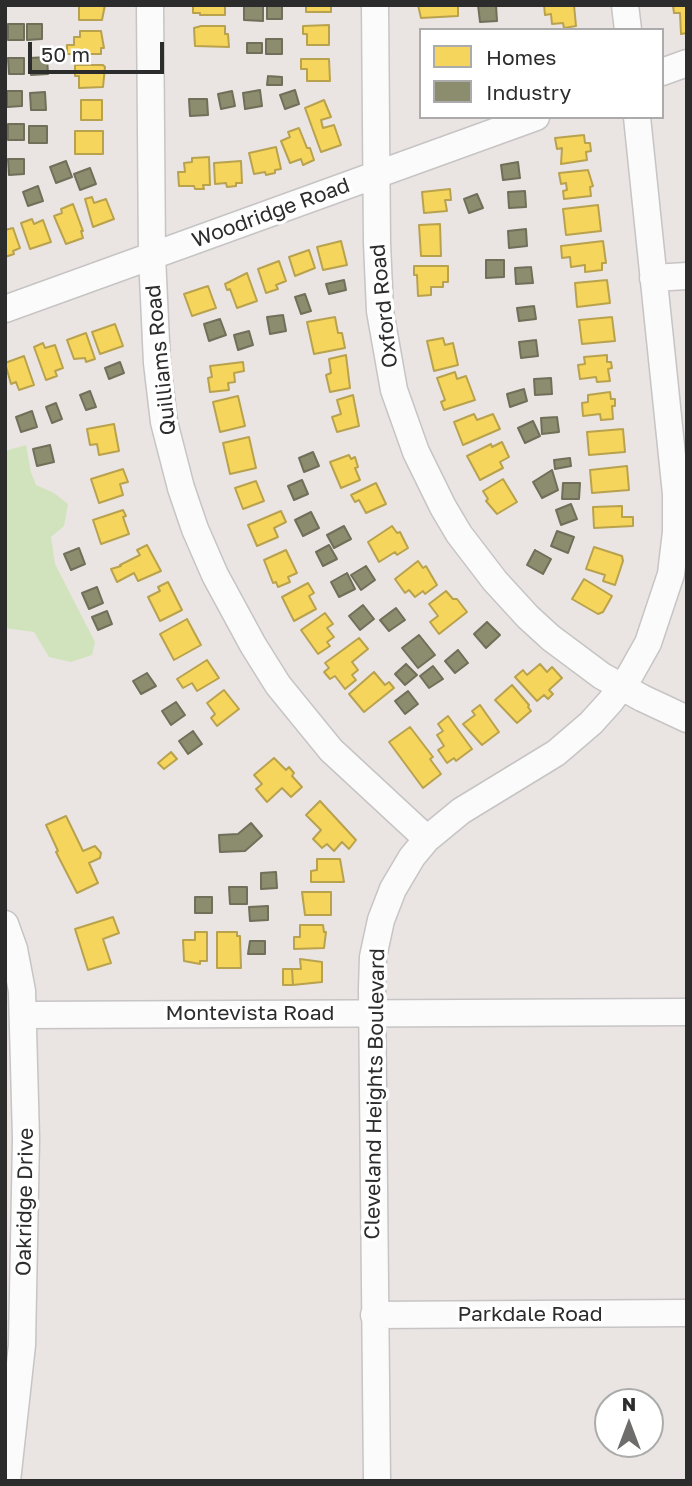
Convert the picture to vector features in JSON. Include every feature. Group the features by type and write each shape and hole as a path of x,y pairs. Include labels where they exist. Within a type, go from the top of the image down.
{"street":[{"name":"Quilliams Road","path":"150,5 152,256 157,363 164,422 181,488 205,554 253,645 299,712 331,750 427,839"},
{"name":"Oxford Road","path":"375,5 378,285 384,339 398,405 424,472 459,534 476,558 512,600 551,638 582,663 622,687 687,719"},
{"path":"625,5 628,28"},
{"path":"664,71 687,63"},
{"name":"Woodridge Road","path":"5,309 530,119"},
{"name":"Cleveland Heights Boulevard","path":"377,1481 372,1013 373,957 381,920 403,871 427,839 461,811 556,753 591,723 622,687 648,643 661,608 682,518 637,119"},
{"path":"653,278 687,276"},
{"name":"Oakridge Drive","path":"5,924 14,948 24,1015 26,1139 22,1345 7,1481"},
{"name":"Montevista Road","path":"24,1015 687,1012"},
{"name":"Parkdale Road","path":"374,1315 687,1313"}],"green space":[{"path":"26,445 36,485 54,493 68,504 64,526 51,537 55,564 95,642 92,655 71,662 49,657 34,632 5,628 5,451"}],"building: Homes":[{"path":"79,5 105,5 102,20 79,20"},
{"path":"193,5 225,5 225,15 193,13"},
{"path":"306,5 331,5 331,12 306,12"},
{"path":"418,5 458,5 458,16 421,18"},
{"path":"544,5 574,5 576,26 564,28 563,23 552,24 551,14 545,15"},
{"path":"687,5 687,33 681,34 680,13 674,13 673,6"},
{"path":"329,25 329,45 307,45 307,34 303,34 303,26"},
{"path":"225,26 229,47 195,46 194,28"},
{"path":"80,31 101,31 104,48 101,48 101,54 67,54 67,45 74,45 74,37 80,37"},
{"path":"301,59 329,59 330,81 307,81 307,69 301,69"},
{"path":"75,65 103,65 103,87 79,88"},
{"path":"81,100 102,100 102,120 81,120"},
{"path":"324,100 331,117 321,120 323,128 334,125 341,145 321,152 305,108"},
{"path":"299,128 314,160 303,165 301,159 290,163 281,141 290,137 288,132"},
{"path":"75,131 103,131 103,154 75,154"},
{"path":"584,135 585,143 590,143 591,151 586,152 587,160 561,164 562,148 557,149 555,138"},
{"path":"276,147 281,169 266,175 265,172 254,174 249,153"},
{"path":"209,157 210,185 203,185 204,189 179,186 178,172 185,172 184,163 192,162 192,158"},
{"path":"241,161 242,183 227,187 226,183 215,184 214,163"},
{"path":"588,170 593,186 590,187 591,196 564,199 566,183 561,184 559,173"},
{"path":"450,189 451,200 445,200 447,211 424,213 422,192"},
{"path":"92,197 94,203 106,199 114,219 93,227 85,199"},
{"path":"73,204 83,238 66,244 54,216 62,213 61,209"},
{"path":"598,205 601,231 566,235 563,209"},
{"path":"32,219 34,224 43,220 51,242 30,249 21,223"},
{"path":"440,224 441,256 421,256 419,225"},
{"path":"13,228 20,248 5,257 5,230"},
{"path":"341,241 347,265 323,270 317,247"},
{"path":"603,241 606,263 602,263 602,270 585,272 585,265 571,267 570,257 562,258 561,246"},
{"path":"309,250 315,268 295,276 289,257"},
{"path":"279,261 286,281 276,285 278,289 266,293 258,269"},
{"path":"414,266 448,266 448,282 443,282 443,287 431,287 431,295 418,296"},
{"path":"247,273 257,301 237,308 230,289 227,290 225,284"},
{"path":"607,280 610,303 577,307 575,283"},
{"path":"208,286 216,308 192,316 184,294"},
{"path":"335,317 345,348 314,354 307,322"},
{"path":"612,317 615,341 582,344 579,320"},
{"path":"115,324 123,346 100,354 92,332"},
{"path":"86,333 95,359 86,362 85,358 74,359 67,340"},
{"path":"443,338 445,345 453,343 458,365 434,371 427,341"},
{"path":"43,343 45,348 55,345 63,368 55,371 57,376 46,380 34,347"},
{"path":"346,355 350,388 330,392 326,375 331,373 329,359"},
{"path":"607,355 607,362 611,362 612,368 608,369 610,381 597,382 596,377 580,379 578,365 585,364 584,357"},
{"path":"24,356 34,385 19,390 16,382 11,384 5,363"},
{"path":"243,362 244,371 234,373 235,382 228,383 229,390 210,392 210,366"},
{"path":"455,372 457,379 466,376 475,400 444,410 441,402 445,400 437,378"},
{"path":"610,392 611,399 615,399 615,406 612,406 613,419 601,420 600,414 583,416 582,403 588,402 588,395"},
{"path":"353,395 359,426 337,432 332,417 341,414 337,400"},
{"path":"238,396 245,426 220,432 213,402"},
{"path":"474,414 477,420 493,414 500,429 463,445 454,422"},
{"path":"114,424 119,451 99,455 97,444 90,445 87,429"},
{"path":"623,429 625,452 589,455 587,432"},
{"path":"249,437 256,468 230,474 223,443"},
{"path":"502,442 509,457 500,462 503,468 480,480 467,456 491,444 492,447"},
{"path":"349,455 351,459 355,457 358,467 355,468 360,480 341,488 330,462"},
{"path":"627,466 629,490 592,493 590,470"},
{"path":"123,469 128,482 120,484 123,495 99,503 91,479"},
{"path":"503,479 517,502 497,514 486,501 488,499 483,491"},
{"path":"256,481 264,501 243,509 235,488"},
{"path":"376,483 386,504 366,513 359,500 355,502 351,495"},
{"path":"622,506 622,517 633,517 633,526 594,528 593,507"},
{"path":"123,510 129,534 101,544 93,520"},
{"path":"281,511 286,522 274,528 278,537 257,546 248,525"},
{"path":"392,526 397,533 400,532 408,548 379,562 368,542"},
{"path":"147,545 161,571 138,581 134,573 117,582 111,569 140,555 137,550"},
{"path":"594,547 622,556 623,561 615,585 603,581 605,575 586,569"},
{"path":"286,550 297,573 288,577 290,582 278,587 276,582 273,583 264,560"},
{"path":"418,561 423,568 426,566 437,585 425,594 423,591 415,597 409,590 405,593 395,579"},
{"path":"584,579 612,596 603,612 598,614 572,599"},
{"path":"168,582 182,610 160,621 148,597 160,591 158,587"},
{"path":"308,583 314,593 309,596 316,609 294,621 282,597"},
{"path":"446,591 453,599 457,599 467,612 439,634 430,622 438,616 429,604"},
{"path":"325,613 333,624 327,628 334,637 327,642 330,646 318,654 301,630"},
{"path":"187,619 201,645 174,660 160,634"},
{"path":"359,638 368,649 352,662 358,670 352,675 356,680 345,689 335,676 330,679 324,672 329,668 325,663"},
{"path":"207,660 219,678 197,691 192,683 183,688 177,679"},
{"path":"540,664 547,672 552,667 562,678 549,690 553,694 548,699 544,695 537,701 515,677 523,670 527,675"},
{"path":"374,672 385,685 389,682 394,688 364,712 349,694"},
{"path":"512,685 531,711 517,723 495,700"},
{"path":"224,690 239,709 217,726 211,718 215,714 207,703"},
{"path":"480,705 499,732 482,745 463,724 475,715 472,711"},
{"path":"448,716 472,749 456,761 454,758 447,763 438,750 444,746 437,735 443,731 438,724"},
{"path":"410,727 433,757 430,759 441,774 423,788 389,742"},
{"path":"171,752 177,759 164,769 158,763"},
{"path":"274,758 286,770 289,767 294,773 292,776 302,787 291,797 282,788 267,802 256,789 262,784 254,775"},
{"path":"320,801 356,840 349,849 342,842 334,851 327,844 322,848 313,839 321,830 306,815"},
{"path":"66,816 83,851 95,846 101,853 100,858 89,863 98,883 77,893 56,852 58,851 46,825"},
{"path":"317,859 340,859 344,882 311,882 311,871 317,870"},
{"path":"302,892 331,892 331,915 305,915"},
{"path":"113,917 119,933 103,939 111,963 88,970 75,929"},
{"path":"300,925 323,925 326,932 324,948 294,949 294,937 300,937"},
{"path":"195,932 207,932 207,961 200,961 200,964 184,961 183,940 195,940"},
{"path":"217,932 237,932 237,936 240,936 241,968 217,968"},
{"path":"300,959 322,962 322,982 293,985 292,969 301,969"},
{"path":"283,969 292,969 293,985 283,985"}],"building: Industry":[{"path":"244,5 263,5 263,21 244,20"},
{"path":"267,5 282,5 282,19 267,19"},
{"path":"478,5 496,5 497,21 480,22"},
{"path":"8,24 24,24 24,40 8,40"},
{"path":"27,24 42,24 42,39 27,40"},
{"path":"266,39 282,39 282,54 266,54"},
{"path":"247,43 262,43 262,53 247,53"},
{"path":"47,57 48,74 31,75 30,58"},
{"path":"8,58 24,58 24,74 9,74"},
{"path":"268,76 282,77 282,85 267,85"},
{"path":"260,90 262,106 245,109 243,93"},
{"path":"295,90 299,104 285,109 280,95"},
{"path":"7,91 22,91 22,106 7,107"},
{"path":"232,91 235,106 221,109 218,94"},
{"path":"45,92 46,110 31,110 30,93"},
{"path":"189,99 207,99 208,115 190,116"},
{"path":"8,124 24,124 24,140 8,140"},
{"path":"29,126 47,126 47,143 29,143"},
{"path":"8,159 24,159 24,174 9,175"},
{"path":"66,161 72,177 56,183 50,167"},
{"path":"518,162 520,178 503,180 501,165"},
{"path":"90,168 96,184 80,190 74,174"},
{"path":"38,186 43,201 28,206 23,192"},
{"path":"525,191 526,207 509,208 508,192"},
{"path":"477,194 483,208 469,213 464,199"},
{"path":"526,229 527,246 509,248 508,231"},
{"path":"486,260 504,260 504,277 486,278"},
{"path":"531,267 533,283 516,284 515,268"},
{"path":"344,280 346,290 329,294 326,284"},
{"path":"305,294 311,311 301,314 295,297"},
{"path":"534,306 536,319 519,321 517,308"},
{"path":"283,315 286,331 270,334 267,317"},
{"path":"220,319 226,335 209,341 204,324"},
{"path":"249,331 253,345 238,350 234,335"},
{"path":"536,340 538,356 521,358 519,342"},
{"path":"120,362 124,373 109,379 105,368"},
{"path":"551,378 552,394 535,395 534,379"},
{"path":"524,389 527,401 510,407 507,394"},
{"path":"90,391 96,407 86,410 80,395"},
{"path":"56,403 62,419 52,423 46,407"},
{"path":"32,411 37,427 21,432 16,417"},
{"path":"557,417 559,432 542,434 541,418"},
{"path":"533,421 540,436 525,443 518,428"},
{"path":"50,445 54,462 37,466 33,449"},
{"path":"313,452 319,466 304,472 299,458"},
{"path":"570,458 571,466 555,469 554,460"},
{"path":"552,470 558,490 542,498 533,482"},
{"path":"302,480 308,494 294,500 288,486"},
{"path":"563,483 580,483 579,499 562,499"},
{"path":"571,504 577,519 561,525 556,510"},
{"path":"311,512 319,528 303,536 295,520"},
{"path":"344,526 351,539 334,548 327,535"},
{"path":"557,531 574,537 568,553 551,546"},
{"path":"329,545 337,559 323,566 316,552"},
{"path":"79,548 85,564 71,570 64,554"},
{"path":"535,550 551,559 543,574 527,565"},
{"path":"366,566 375,580 361,590 351,575"},
{"path":"347,573 355,589 339,597 331,582"},
{"path":"97,587 103,603 89,609 82,593"},
{"path":"363,605 374,619 360,630 349,616"},
{"path":"396,608 405,620 389,631 380,620"},
{"path":"107,611 112,624 98,630 92,617"},
{"path":"487,622 500,635 486,648 474,634"},
{"path":"419,635 435,655 418,668 402,648"},
{"path":"458,650 468,663 455,673 445,661"},
{"path":"406,664 417,675 405,685 395,674"},
{"path":"433,666 443,679 429,688 420,676"},
{"path":"147,673 156,686 141,694 133,681"},
{"path":"408,691 418,704 405,714 395,701"},
{"path":"176,702 185,715 171,725 162,711"},
{"path":"193,731 202,744 188,754 179,741"},
{"path":"251,823 262,836 245,851 220,852 219,835 238,834"},
{"path":"276,872 277,888 261,889 261,873"},
{"path":"229,887 247,887 247,904 230,904"},
{"path":"195,897 212,897 212,913 195,913"},
{"path":"268,906 268,920 250,921 249,907"},
{"path":"250,941 265,941 265,954 248,954"}]}
